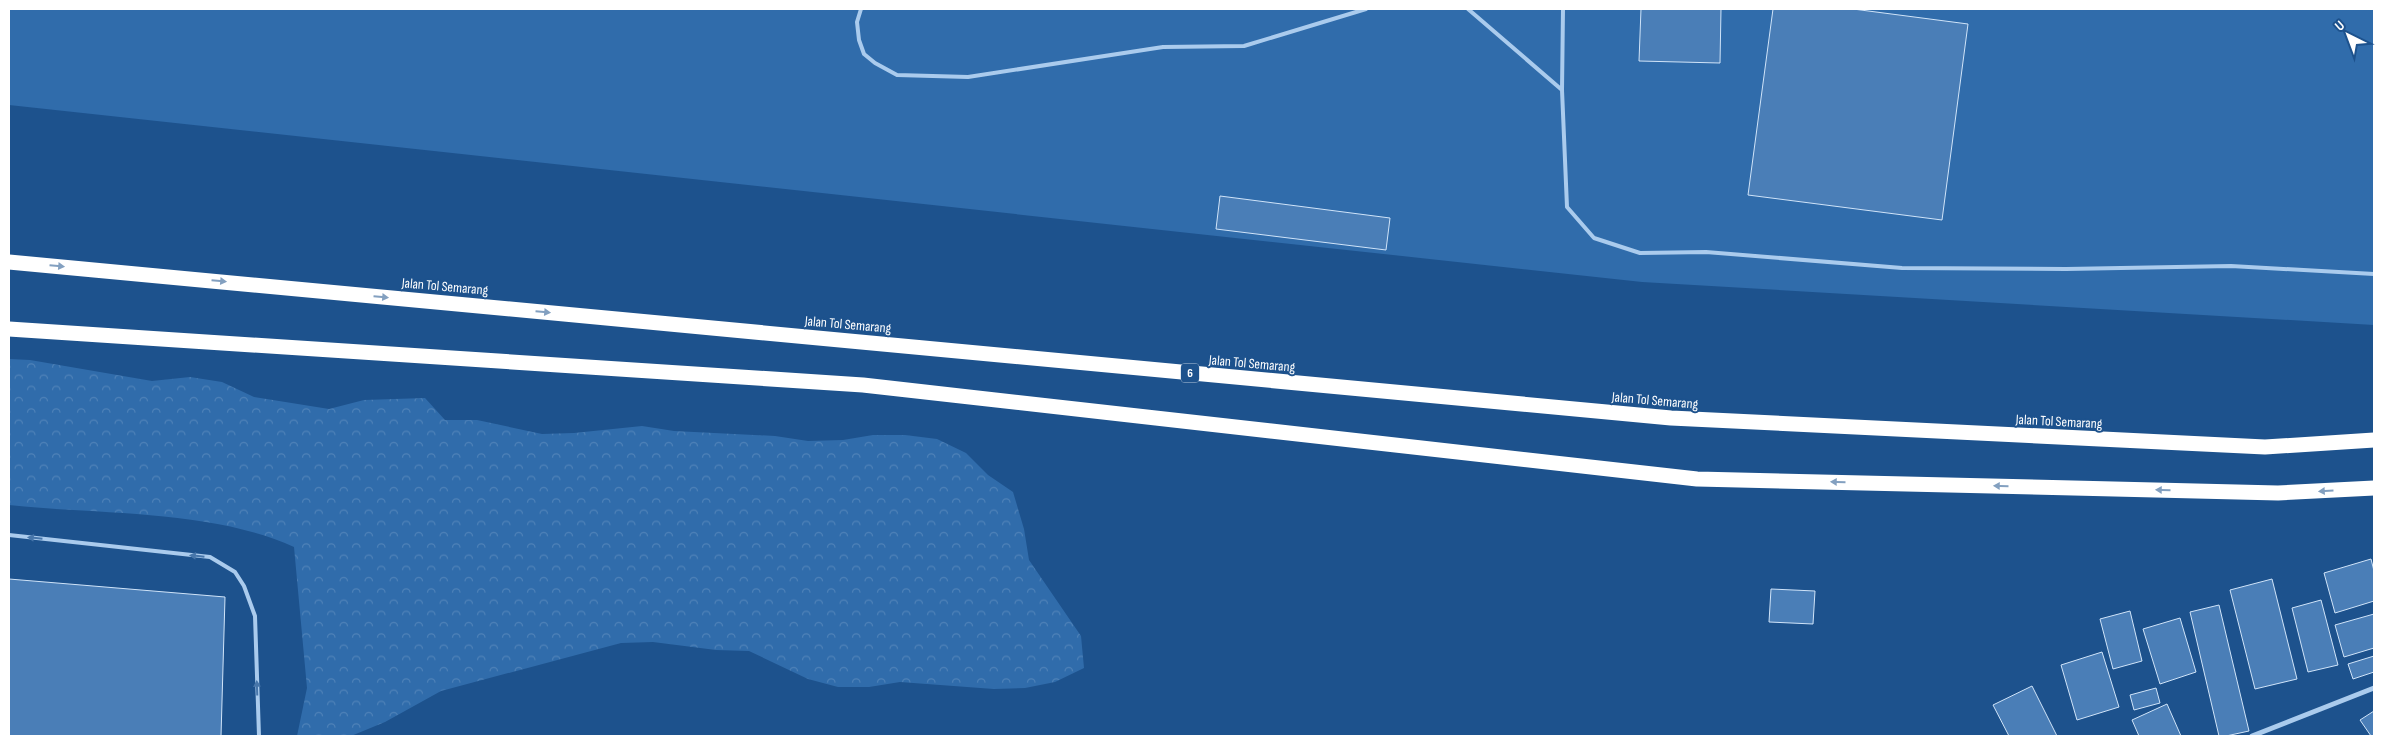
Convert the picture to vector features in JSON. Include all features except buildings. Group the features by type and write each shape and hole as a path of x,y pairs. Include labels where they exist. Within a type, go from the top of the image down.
{"highway":[{"name":"Jalan Tol Semarang","path":"9,262 1671,418 2265,447 2374,440"},
{"path":"9,329 863,385 1697,479 2278,493 2374,488"}],"street":[{"path":"2252,736 2374,688"}],"lane":[{"path":"861,9 857,22 859,40 864,54 875,63 897,75 968,77 1163,47 1244,46 1366,9"},
{"path":"1468,9 1562,90"},
{"path":"1563,9 1562,90 1567,207 1594,238 1640,253 1706,252 1902,268 2066,269 2231,266 2374,274"},
{"path":"9,535 210,557 235,572 244,586 255,616 258,736"}],"green space":[{"path":"9,9 2374,9 2374,325 1642,282 9,105"},
{"path":"9,359 30,360 152,381 190,377 222,382 254,397 329,409 364,400 425,398 445,420 477,420 542,434 574,433 642,426 674,431 775,436 808,441 843,440 873,435 905,435 937,439 966,453 988,475 1013,492 1024,529 1029,560 1081,636 1084,668 1055,682 1025,688 994,689 900,682 869,687 838,687 808,679 749,651 716,650 653,642 621,643 441,691 385,722 351,736 297,736 307,688 294,547 261,535 227,526 191,520 9,505"}]}
